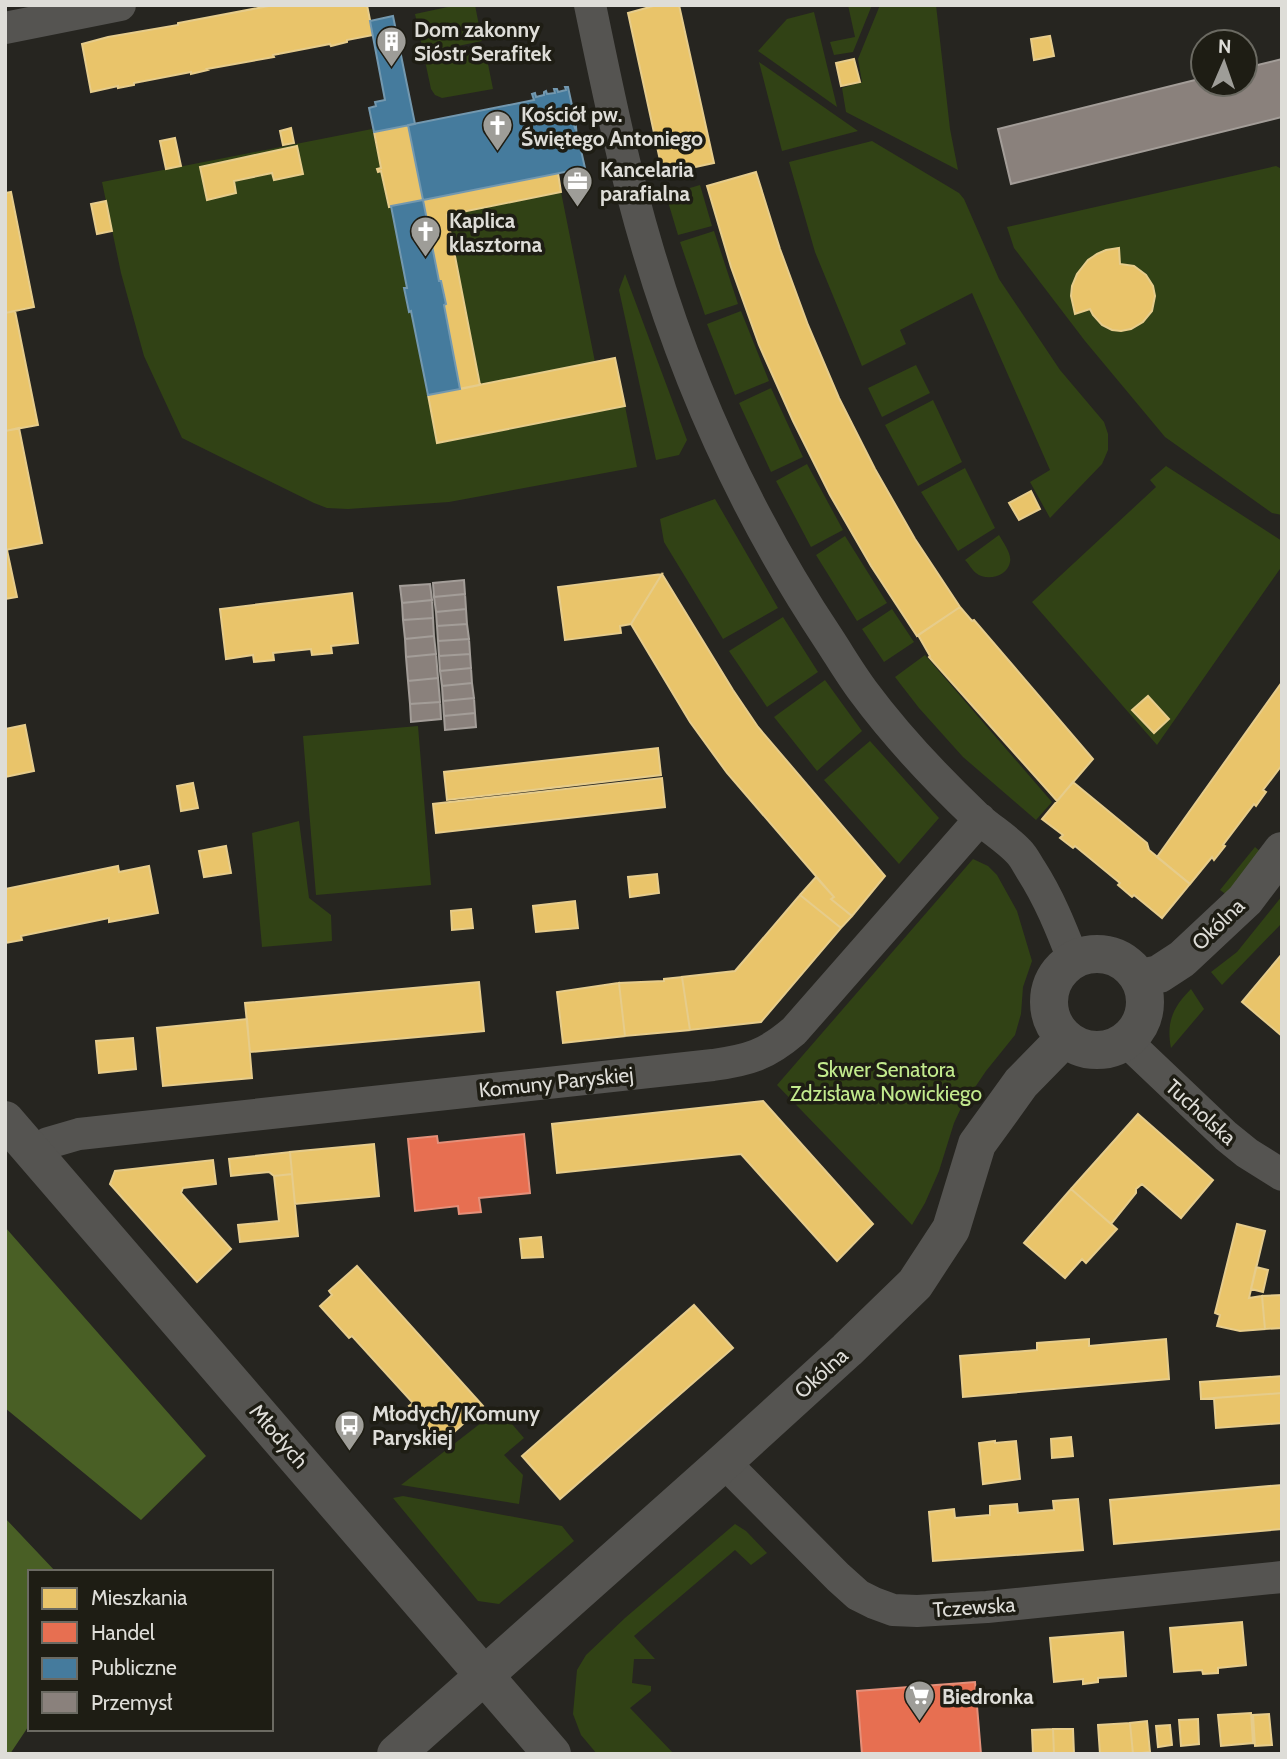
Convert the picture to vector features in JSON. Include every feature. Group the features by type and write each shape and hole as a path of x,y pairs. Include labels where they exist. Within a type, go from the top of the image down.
{"street":[{"path":"5,28 120,5"},
{"path":"590,5 624,160 648,252 678,340 733,474 791,581 862,690 903,741 980,819 1020,852 1056,915 1073,959"},
{"name":"Komuny Paryskiej","path":"35,1153 48,1143 79,1134 713,1065 757,1056 777,1046 794,1031 980,819"},
{"name":"Okólna","path":"1140,978 1159,974 1182,959 1245,900 1282,850"},
{"path":"1103,953 1118,958 1140,978 1144,991 1144,1012 1136,1031 1126,1041 1111,1048 1095,1050 1079,1047 1065,1038 1055,1026 1049,1012 1048,996 1061,969 1073,959 1103,953"},
{"name":"Okólna","path":"403,1747 724,1462 915,1284 951,1229 977,1144 1021,1083 1065,1038"},
{"name":"Tucholska","path":"1126,1041 1226,1136 1282,1175"},
{"name":"Młodych","path":"5,1119 365,1535 495,1665 552,1754"},
{"name":"Tczewska","path":"724,1462 858,1595 893,1609 918,1611 987,1607 1282,1577"}],"green space":[{"path":"457,5 475,5 482,41 453,47 454,55 485,49 493,89 442,98 435,95 431,89 415,14"},
{"path":"848,5 872,5 853,52 834,55 830,42 855,37"},
{"path":"880,5 936,5 950,129 958,170 846,112 842,88 862,82 858,59"},
{"path":"814,12 837,107 758,51 787,19"},
{"path":"759,62 858,131 782,151"},
{"path":"372,129 381,168 377,169 378,173 381,172 388,207 391,207 407,288 404,289 408,311 412,311 437,442 625,406 637,467 449,502 327,508 182,438 144,356 121,273 102,182"},
{"path":"872,141 959,193 964,199 999,279 1060,370 1104,422 1108,434 1108,450 1102,464 1050,518 1030,482 1050,470 972,293 900,330 906,344 862,366 815,252 789,162"},
{"path":"1276,166 1282,169 1282,515 1272,513 1165,437 1085,341 1014,248 1007,227"},
{"path":"700,185 712,226 678,235 666,195"},
{"path":"561,192 595,362 480,385 447,215"},
{"path":"714,231 738,304 705,315 680,242"},
{"path":"625,274 687,440 679,455 656,460 619,290"},
{"path":"741,311 769,381 735,395 707,324"},
{"path":"916,365 930,393 882,417 868,388"},
{"path":"771,388 803,457 771,472 739,403"},
{"path":"933,400 962,462 918,486 885,425"},
{"path":"807,464 843,530 811,547 776,481"},
{"path":"1166,466 1282,541 1282,566 1157,745 1032,602 1156,487 1150,480"},
{"path":"965,468 995,528 958,551 921,492"},
{"path":"715,499 778,608 723,639 664,542 660,519"},
{"path":"999,535 1010,555 1008,567 996,576 981,576 965,560"},
{"path":"845,536 887,603 857,621 816,555"},
{"path":"892,609 914,642 884,662 862,629"},
{"path":"783,617 818,672 767,707 729,651"},
{"path":"925,655 1052,802 1036,820 963,757 895,677"},
{"path":"825,680 862,731 817,771 774,717"},
{"path":"418,726 431,885 316,895 303,736"},
{"path":"870,741 939,818 899,864 824,780"},
{"path":"299,821 309,898 331,915 332,941 262,947 252,833"},
{"path":"1255,847 1262,853 1227,895 1220,890"},
{"name":"Skwer Senatora Zdzisława Nowickiego","path":"973,859 988,866 997,875 1017,911 1032,961 1023,987 1021,1014 1015,1035 961,1108 939,1171 912,1225 777,1085"},
{"path":"1282,896 1282,923 1222,985 1211,972 1237,952"},
{"path":"1191,989 1204,1009 1171,1048 1169,1030 1172,1016"},
{"path":"5,1227 206,1456 141,1520 5,1408"},
{"path":"499,1409 524,1438 504,1455 523,1475 519,1504 401,1485"},
{"path":"403,1496 562,1526 574,1541 499,1604 478,1601 393,1498"},
{"path":"5,1518 54,1570 28,1570 28,1727 10,1754 5,1754"},
{"path":"735,1524 746,1531 767,1553 751,1565 735,1550 634,1636 655,1659 634,1659 632,1683 651,1686 651,1691 630,1708 674,1754 597,1754 581,1735 573,1714 577,1670 586,1655"}],"building: Mieszkania":[{"path":"274,5 367,5 373,35 331,46 330,44 91,92 82,44"},
{"path":"657,5 679,5 714,163 663,174 628,13"},
{"path":"1050,36 1054,56 1034,60 1031,39"},
{"path":"854,59 860,82 841,86 836,63"},
{"path":"408,125 423,200 389,207 381,171 378,172 377,169 381,168 374,132"},
{"path":"291,128 294,143 283,145 280,131"},
{"path":"175,138 181,166 166,169 160,141"},
{"path":"297,146 303,174 274,180 272,173 234,181 236,193 207,200 200,167"},
{"path":"756,172 780,249 839,398 915,539 960,607 917,636 871,566 830,495 759,345 731,267 707,186"},
{"path":"558,173 561,192 447,215 480,385 460,389 444,305 446,304 423,200"},
{"path":"11,192 34,307 5,313 5,193"},
{"path":"106,201 112,231 97,234 91,204"},
{"path":"1119,248 1120,264 1134,266 1146,275 1153,286 1155,296 1152,311 1143,322 1121,331 1102,325 1090,309 1075,314 1071,296 1077,274 1088,260 1106,250"},
{"path":"15,311 38,425 5,431 5,313"},
{"path":"615,358 625,406 437,443 428,395"},
{"path":"19,428 42,543 5,550 5,431"},
{"path":"1031,491 1040,509 1019,520 1009,503"},
{"path":"5,550 17,597 5,599"},
{"path":"662,574 631,624 620,626 621,633 565,640 558,587"},
{"path":"662,574 758,727 885,876 852,916 831,899 834,897 727,773 690,722 631,624"},
{"path":"352,593 358,643 331,646 332,653 312,655 311,649 273,653 274,660 254,662 253,655 226,659 220,609"},
{"path":"960,607 1093,759 1057,801 929,657 918,635"},
{"path":"1282,682 1282,765 1263,790 1266,792 1256,806 1254,804 1214,860 1212,857 1190,884 1157,857"},
{"path":"1148,696 1169,719 1154,733 1132,710"},
{"path":"25,725 34,771 5,777 5,729"},
{"path":"658,748 661,775 447,800 444,772"},
{"path":"662,778 665,807 436,833 433,804"},
{"path":"1073,782 1147,843 1149,850 1190,884 1162,918 1134,895 1132,897 1118,885 1120,883 1075,846 1073,848 1060,838 1063,835 1042,819"},
{"path":"193,783 198,808 181,811 177,786"},
{"path":"226,846 231,873 204,877 199,851"},
{"path":"118,866 119,872 149,866 158,913 109,922 109,918 21,936 22,940 5,943 5,889"},
{"path":"657,874 659,893 630,897 628,877"},
{"path":"816,877 834,897 831,899 852,916 841,928 800,895"},
{"path":"800,895 841,928 761,1022 690,1030 682,977 735,971"},
{"path":"575,901 578,928 536,932 533,906"},
{"path":"471,909 473,928 452,930 451,911"},
{"path":"1282,954 1282,1036 1242,1002"},
{"path":"682,977 690,1030 625,1036 619,983 664,981"},
{"path":"479,982 484,1031 250,1052 245,1003"},
{"path":"619,983 625,1036 563,1043 557,992"},
{"path":"247,1019 252,1078 163,1086 157,1028"},
{"path":"133,1038 136,1069 99,1073 96,1041"},
{"path":"763,1101 873,1224 837,1261 741,1154 557,1173 552,1124"},
{"path":"1138,1114 1213,1180 1181,1218 1142,1184 1111,1224 1071,1189"},
{"path":"374,1144 379,1196 295,1204 290,1152"},
{"path":"290,1152 292,1174 274,1176 269,1172 231,1176 229,1159"},
{"path":"213,1160 216,1184 183,1188 181,1193 231,1249 197,1282 110,1184 115,1171"},
{"path":"292,1174 298,1236 240,1242 238,1225 279,1221 274,1176"},
{"path":"1071,1189 1117,1229 1086,1263 1082,1259 1065,1278 1024,1243"},
{"path":"1237,1224 1265,1231 1249,1298 1262,1296 1265,1329 1240,1331 1217,1326 1220,1315 1215,1313"},
{"path":"541,1237 543,1257 522,1258 520,1239"},
{"path":"357,1266 483,1406 454,1432 450,1428 439,1439 409,1406 413,1403 352,1336 349,1338 320,1306 332,1295 329,1291"},
{"path":"1256,1267 1268,1270 1263,1292 1251,1289"},
{"path":"1282,1295 1282,1328 1265,1329 1262,1296"},
{"path":"694,1305 733,1348 560,1499 522,1456"},
{"path":"1089,1339 1089,1346 1166,1339 1169,1379 963,1397 960,1356 1037,1350 1037,1343"},
{"path":"1282,1376 1282,1393 1201,1399 1200,1382"},
{"path":"1282,1393 1282,1423 1216,1428 1214,1398"},
{"path":"1071,1437 1073,1456 1052,1458 1051,1439"},
{"path":"1016,1441 1020,1479 983,1484 979,1443"},
{"path":"1282,1485 1282,1529 1114,1544 1110,1500"},
{"path":"1078,1499 1083,1550 933,1561 929,1512 954,1509 955,1518 990,1515 990,1506 1017,1504 1018,1513 1054,1510 1053,1501"},
{"path":"1242,1622 1246,1665 1218,1668 1218,1673 1203,1674 1202,1670 1174,1672 1170,1628"},
{"path":"1123,1632 1126,1676 1098,1678 1098,1682 1083,1684 1083,1679 1054,1682 1050,1638"},
{"path":"1251,1713 1253,1743 1221,1746 1218,1715"},
{"path":"1269,1714 1272,1745 1255,1746 1253,1715"},
{"path":"1198,1719 1199,1744 1181,1746 1179,1720"},
{"path":"1147,1721 1150,1752 1133,1754 1130,1723"},
{"path":"1130,1723 1133,1754 1100,1754 1098,1725"},
{"path":"1170,1725 1172,1745 1158,1747 1156,1726"},
{"path":"1053,1729 1054,1754 1033,1754 1032,1730"},
{"path":"1053,1729 1073,1729 1074,1754 1054,1754"}],"building: Handel":[{"path":"524,1134 530,1193 479,1198 481,1212 459,1214 458,1206 415,1211 408,1139 437,1136 438,1143"},
{"name":"Biedronka","path":"975,1682 981,1754 862,1754 857,1691"}],"building: Publiczne":[{"name":"Dom zakonny Sióstr Serafitek","path":"393,16 415,124 374,132 369,108 376,106 375,102 385,100 370,21"},
{"name":"Kościół pw. Świętego Antoniego","path":"565,87 568,87 585,168 423,200 408,125 534,100 532,94 535,93 536,97 544,95 546,91 547,94 555,93 554,89 558,92 566,90"},
{"path":"423,200 446,304 444,305 460,389 428,395 404,288 407,288 391,206"}],"building: Przemysł":[{"path":"1282,59 1282,117 1011,184 998,129 1189,81 1189,98 1259,98 1259,65"},
{"path":"464,580 465,594 434,597 433,583"},
{"path":"430,584 432,600 402,603 400,586"},
{"path":"465,594 466,609 436,612 434,597"},
{"path":"432,600 433,618 403,620 402,603"},
{"path":"466,609 467,624 437,626 436,612"},
{"path":"433,618 434,636 405,639 403,620"},
{"path":"467,624 469,639 438,641 437,626"},
{"path":"434,636 436,654 406,657 405,639"},
{"path":"469,639 470,654 439,656 438,641"},
{"path":"436,654 438,678 408,681 406,657"},
{"path":"470,654 471,668 440,671 439,656"},
{"path":"471,668 472,683 442,686 440,671"},
{"path":"438,678 440,702 410,704 408,681"},
{"path":"472,683 474,698 443,701 442,686"},
{"path":"474,698 475,713 444,716 443,701"},
{"path":"440,702 441,719 411,722 410,704"},
{"path":"475,713 476,727 445,730 444,716"}],"place":[{"name":"Dom zakonny Sióstr Serafitek","path":"391,68"},
{"name":"Kościół pw. Świętego Antoniego","path":"498,153"},
{"name":"Kancelaria parafialna","path":"577,208"},
{"name":"Kaplica klasztorna","path":"426,259"},
{"name":"Młodych/ Komuny Paryskiej","path":"349,1452"},
{"name":"Biedronka","path":"919,1723"}]}
